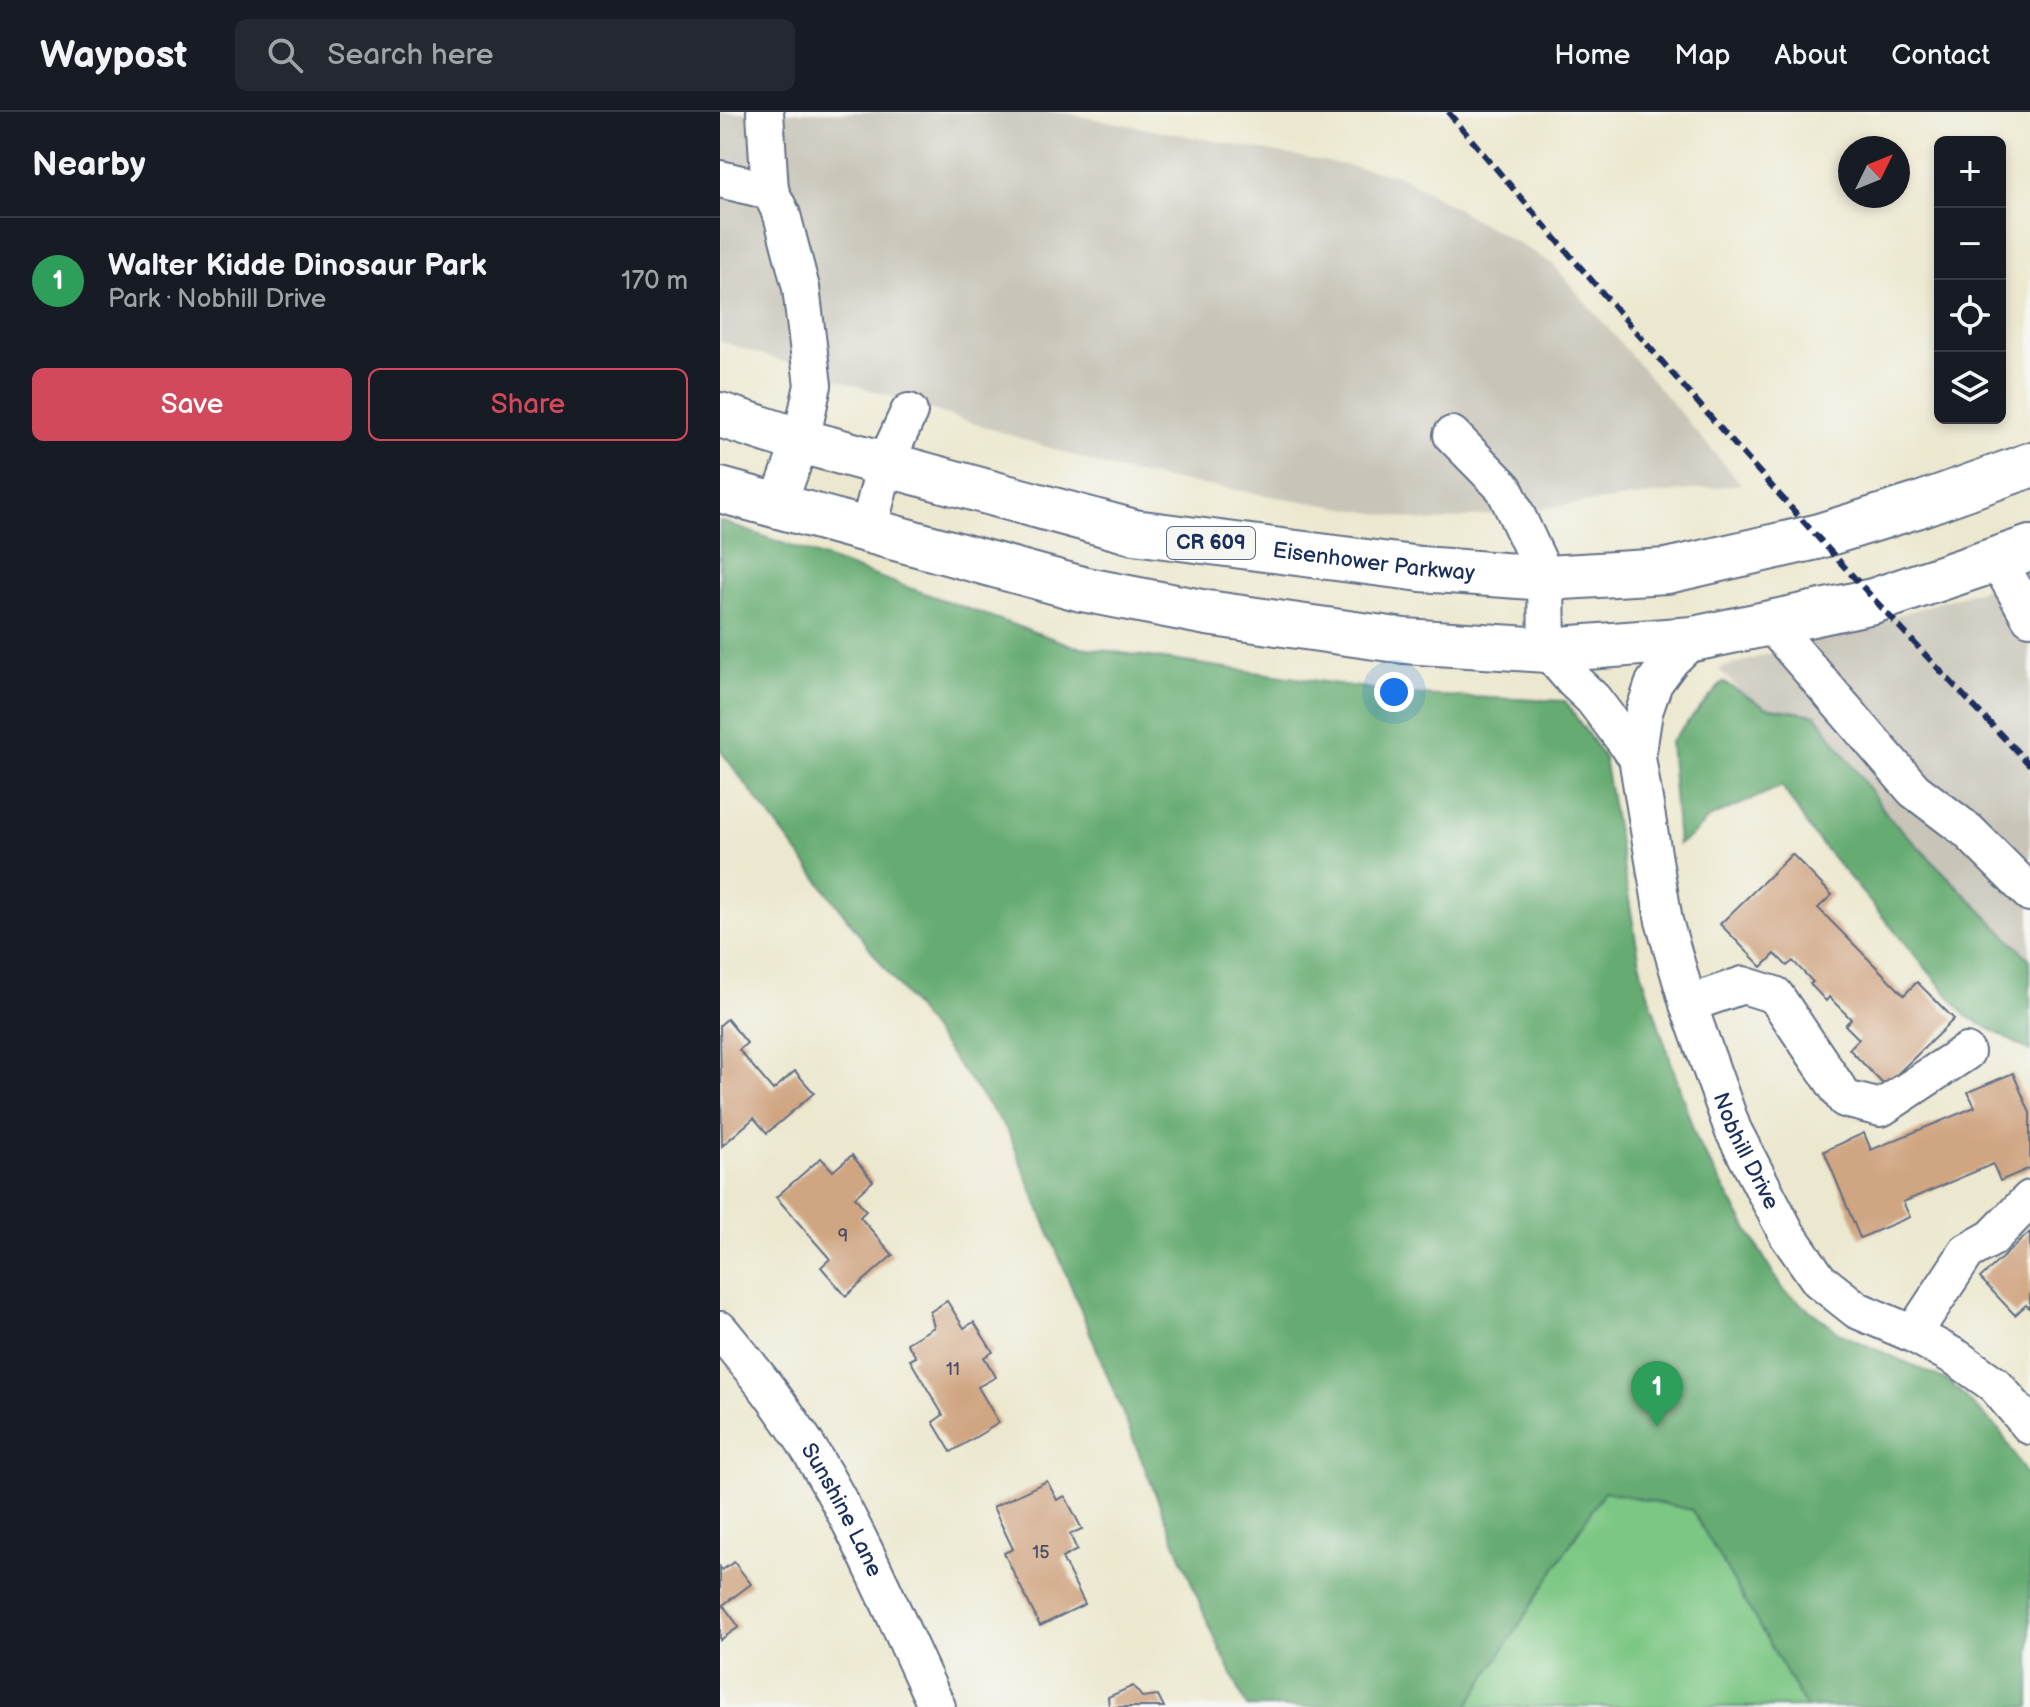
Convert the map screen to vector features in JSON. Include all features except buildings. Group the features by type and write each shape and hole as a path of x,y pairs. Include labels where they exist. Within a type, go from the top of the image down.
{"main road":[{"name":"Eisenhower Parkway","path":"720,415 801,441 1134,532 1421,569 1546,578 1667,571 1816,537 1916,506 2030,465"},
{"path":"720,490 1082,589 1207,613 1404,641 1547,650 1693,639 1873,601 2014,553"}],"street":[{"path":"765,112 770,191 782,215 801,288 813,385 801,441 777,507"},
{"path":"720,179 770,191"},
{"path":"868,531 885,464 909,412"},
{"path":"1452,435 1504,488 1546,578 1547,650 1593,699 1637,757"},
{"path":"2014,553 2030,617"},
{"path":"1770,623 1914,790 1968,831 2030,893"},
{"path":"1637,757 1644,712 1654,683 1671,660 1693,639"},
{"name":"Nobhill Drive","path":"1637,757 1664,921 1688,1004 1733,1130 1787,1234 1819,1280 1857,1310 1913,1334 1957,1358 1995,1385 2030,1426"},
{"path":"1688,1004 1743,985 1775,995 1845,1099 1881,1108 1966,1052"},
{"path":"1913,1334 1967,1252 1992,1238 2030,1199"},
{"name":"Sunshine Lane","path":"720,1330 769,1390 812,1453 846,1515 937,1707"}],"shaded area":[{"path":"720,112 1058,112 1398,175 1552,263 1741,484 1430,522 1124,472 720,341"},
{"path":"2030,575 2030,996 1719,669"}],"green space":[{"path":"720,521 1074,646 1414,695 1565,701 1604,758 1642,974 1697,1141 1782,1289 1841,1334 1949,1381 2000,1431 2030,1481 2030,1707 1806,1707 1692,1510 1604,1491 1467,1707 1247,1707 1208,1623 1008,1131 720,750"},
{"path":"1723,682 1766,707 1816,715 1889,817 2030,960 2030,1051 1966,1016 1812,833 1782,786 1709,818 1678,844 1670,742"},
{"path":"1720,1302 2022,1707 1344,1707"}],"railway":[{"path":"1448,112 1734,443 1880,606 2030,765"}],"place":[{"name":"Walter Kidde Dinosaur Park","path":"1657,1427"}]}
